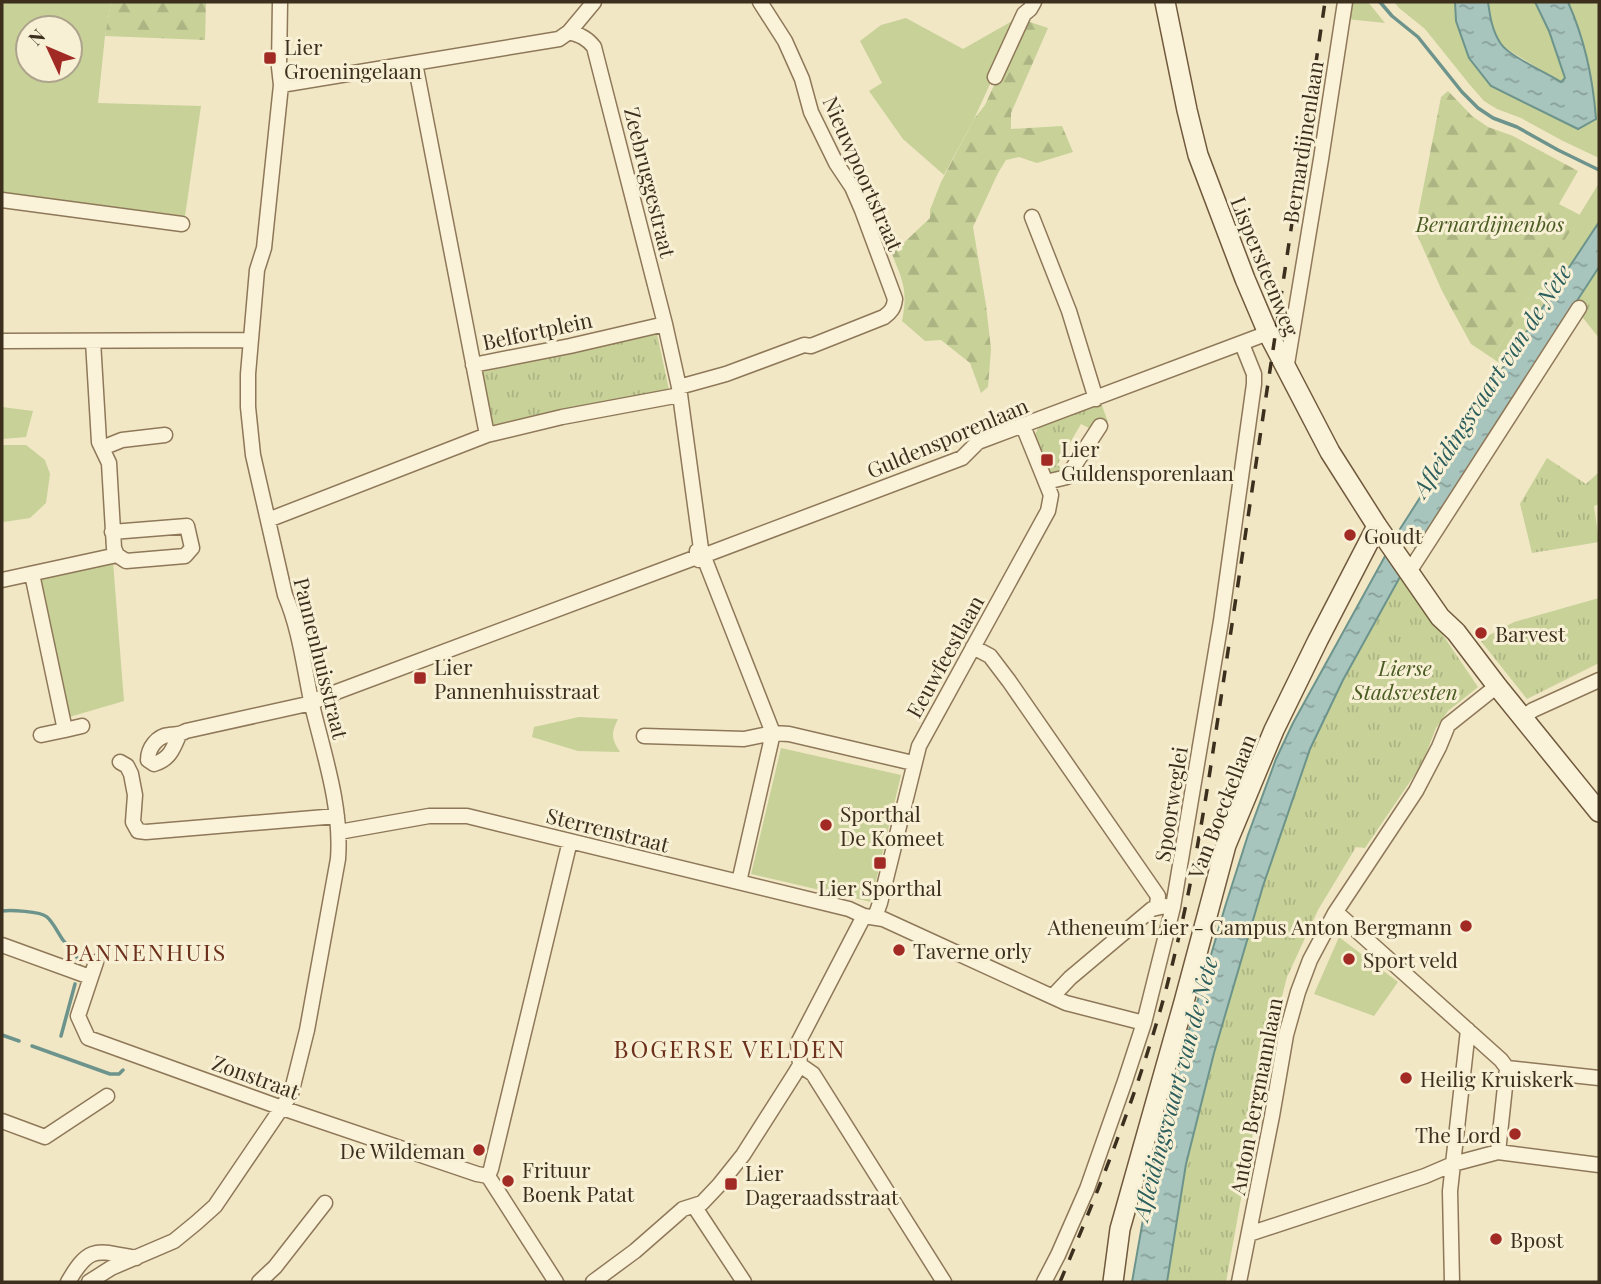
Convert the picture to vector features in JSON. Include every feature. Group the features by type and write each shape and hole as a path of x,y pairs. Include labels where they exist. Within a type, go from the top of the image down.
{"street":[{"name":"Pannenhuisstraat","path":"89,1282 111,1268 174,1241 215,1206 291,1094 307,1030 338,859 339,832 331,784 293,613 285,595 253,455 249,419 247,374 257,270 264,248 281,85 280,2"},
{"path":"281,85 559,39 569,32 594,2"},
{"name":"Nieuwpoortstraat","path":"679,391 804,345 811,346 884,317 894,307 895,299 852,187 836,163 811,111 802,79 785,41 760,2"},
{"path":"995,77 1024,14 1034,2"},
{"name":"Lispersteenweg","path":"1165,2 1198,155 1245,279 1286,371 1330,452 1440,617 1456,632 1599,811"},
{"name":"Bernardijnenlaan","path":"1286,371 1345,2"},
{"name":"Zeebruggestraat","path":"569,32 582,35 594,47 665,324 679,391 703,555 774,733"},
{"path":"415,63 473,365"},
{"path":"2,200 183,224"},
{"path":"1032,217 1069,310 1096,399"},
{"path":"1407,570 1579,308"},
{"name":"Belfortplein","path":"487,435 473,365 665,324"},
{"path":"1242,344 1268,333"},
{"path":"2,341 251,340"},
{"path":"93,341 99,442 109,463 113,532 114,548 117,555 126,561 185,556 192,548 187,526 113,532"},
{"name":"Guldensporenlaan","path":"179,735 312,703 323,696 962,458 978,442 1242,344"},
{"name":"Spoorweglei","path":"1044,1282 1087,1189 1144,1023 1178,887 1221,621 1254,384 1254,374 1242,344"},
{"path":"268,520 487,435 679,391"},
{"name":"Eeuwfeestlaan","path":"593,1282 635,1251 683,1209 702,1203 743,1155 800,1065 798,1044 880,903 919,746 1048,511 1051,495 1023,426"},
{"path":"1046,482 1067,477 1100,426"},
{"path":"102,448 122,440 165,435"},
{"name":"Van Boeckellaan","path":"1113,1282 1120,1229 1226,845 1274,730 1377,526"},
{"path":"2,580 117,555"},
{"path":"32,574 65,730"},
{"path":"973,647 990,656 1038,721 1158,896 1157,907"},
{"path":"1523,717 1599,680"},
{"name":"Anton Bergmannlaan","path":"1239,1282 1290,1017 1310,960 1336,912 1416,791 1448,725 1497,685"},
{"path":"41,735 82,726"},
{"path":"739,882 774,733"},
{"path":"644,736 744,739 774,733 789,734 913,763"},
{"path":"120,762 127,766 131,774 135,795 133,822 138,831 337,816"},
{"name":"Sterrenstraat","path":"339,832 429,816 467,816 883,919 1066,1003 1144,1023"},
{"path":"556,1282 488,1175 570,841"},
{"path":"1053,996 1070,978 1153,909 1162,905 1173,907"},
{"path":"1336,912 1507,1068 1498,1152"},
{"path":"2,945 90,977"},
{"name":"Zonstraat","path":"96,962 78,1016 88,1038 282,1108 477,1174 488,1175"},
{"path":"1452,1282 1450,1191 1468,1030"},
{"path":"800,1065 813,1074 944,1282"},
{"path":"1507,1068 1599,1078"},
{"path":"2,1121 45,1137 107,1096"},
{"path":"1249,1234 1425,1176 1453,1164 1498,1152 1599,1165"},
{"path":"259,1282 325,1203"},
{"path":"694,1206 744,1282"},
{"path":"68,1282 83,1259 92,1253 99,1251 137,1258"}],"green space":[{"path":"2,2 111,2 98,103 201,106 185,216 2,192"},
{"path":"111,2 206,2 205,40 105,36"},
{"path":"1349,2 1368,2 1385,23 1347,19"},
{"path":"1394,2 1455,2 1456,21 1469,58 1491,86 1578,129 1596,119 1595,104 1584,44 1568,2 1599,2 1599,158 1484,101 1425,29"},
{"path":"1488,2 1535,2 1549,31 1565,78 1561,82 1502,46 1492,25"},
{"path":"906,18 963,49 1014,20 1017,25 974,119 944,175 903,139 869,91 882,83 860,41 881,25"},
{"path":"1024,20 1048,28 1011,113 1011,129 1062,126 1073,152 1037,163 1019,157 1006,160 973,227 991,349 988,387 981,393 970,363 941,340 925,341 902,321 905,301 903,286 892,254 930,218 930,210 941,182 974,119 985,105"},
{"name":"Bernardijnenbos","path":"1448,91 1472,116 1488,127 1513,136 1578,171 1559,204 1580,215 1492,358 1471,344 1442,291 1415,230 1441,97"},
{"path":"1599,183 1599,222 1504,366 1492,358"},
{"path":"1599,267 1599,338 1573,309"},
{"path":"657,334 669,390 492,426 482,372"},
{"path":"1101,403 1108,422 1091,429 1081,424 1057,465 1065,471 1050,474 1034,437 1039,426"},
{"path":"2,407 33,411 26,437 2,439"},
{"path":"2,445 26,445 45,460 50,474 46,503 30,518 2,521"},
{"path":"1547,458 1586,484 1599,472 1599,504 1594,506 1599,542 1532,553 1520,504"},
{"path":"113,562 124,701 66,718 37,580"},
{"name":"Lierse Stadsvesten","path":"1401,576 1478,687 1448,711 1436,728 1422,764 1365,848 1356,847 1318,910 1287,977 1267,1055 1226,1282 1167,1282 1186,1164 1224,1015 1263,886 1310,749 1343,680"},
{"name":"Lierse Stadsvesten","path":"1599,598 1599,663 1527,699 1480,640 1514,622"},
{"path":"579,717 618,719 613,736 620,752 578,751 532,737 534,727"},
{"name":"Sporthal De Komeet","path":"781,748 901,775 871,902 751,874"},
{"name":"Sport veld","path":"1339,937 1398,982 1374,1016 1314,994"}],"water":[{"path":"1455,2 1488,2 1493,29 1505,49 1561,82 1565,78 1549,31 1535,2 1568,2 1587,59 1596,119 1578,129 1491,86 1469,58 1456,21"},
{"name":"Afleidingsvaart van de Nete","path":"1599,222 1599,267 1416,548 1343,680 1310,749 1263,886 1214,1053 1186,1164 1167,1282 1132,1282 1147,1197 1182,1054 1225,907 1276,759 1293,723 1400,529"}],"pier":[{"path":"1398,528 1415,549 1400,576 1383,552"}],"waterway":[{"path":"1380,2 1392,16 1418,37 1478,108 1599,170"},
{"path":"2,911 32,912 47,917 80,963"},
{"path":"61,1036 75,984"},
{"path":"2,1035 19,1041"},
{"path":"32,1046 110,1074 119,1074 123,1070"}],"railway":[{"path":"1060,1282 1130,1106 1164,997 1185,908 1212,758 1325,2"}],"place":[{"name":"Lier Groeningelaan","path":"270,58"},
{"name":"Lier Guldensporenlaan","path":"1047,460"},
{"name":"Goudt","path":"1350,535"},
{"name":"Barvest","path":"1481,633"},
{"name":"Lier Pannenhuisstraat","path":"420,678"},
{"name":"Sporthal De Komeet","path":"826,825"},
{"name":"Lier Sporthal","path":"880,863"},
{"name":"Atheneum Lier - Campus Anton Bergmann","path":"1466,926"},
{"name":"Taverne orly","path":"899,950"},
{"name":"Sport veld","path":"1349,959"},
{"name":"Heilig Kruiskerk","path":"1406,1078"},
{"name":"The Lord","path":"1515,1134"},
{"name":"De Wildeman","path":"479,1150"},
{"name":"Frituur Boenk Patat","path":"508,1181"},
{"name":"Lier Dageraadsstraat","path":"731,1184"},
{"name":"Bpost","path":"1496,1239"}],"district":[{"name":"PANNENHUIS","path":"146,951"},
{"name":"BOGERSE VELDEN","path":"730,1048"}]}
